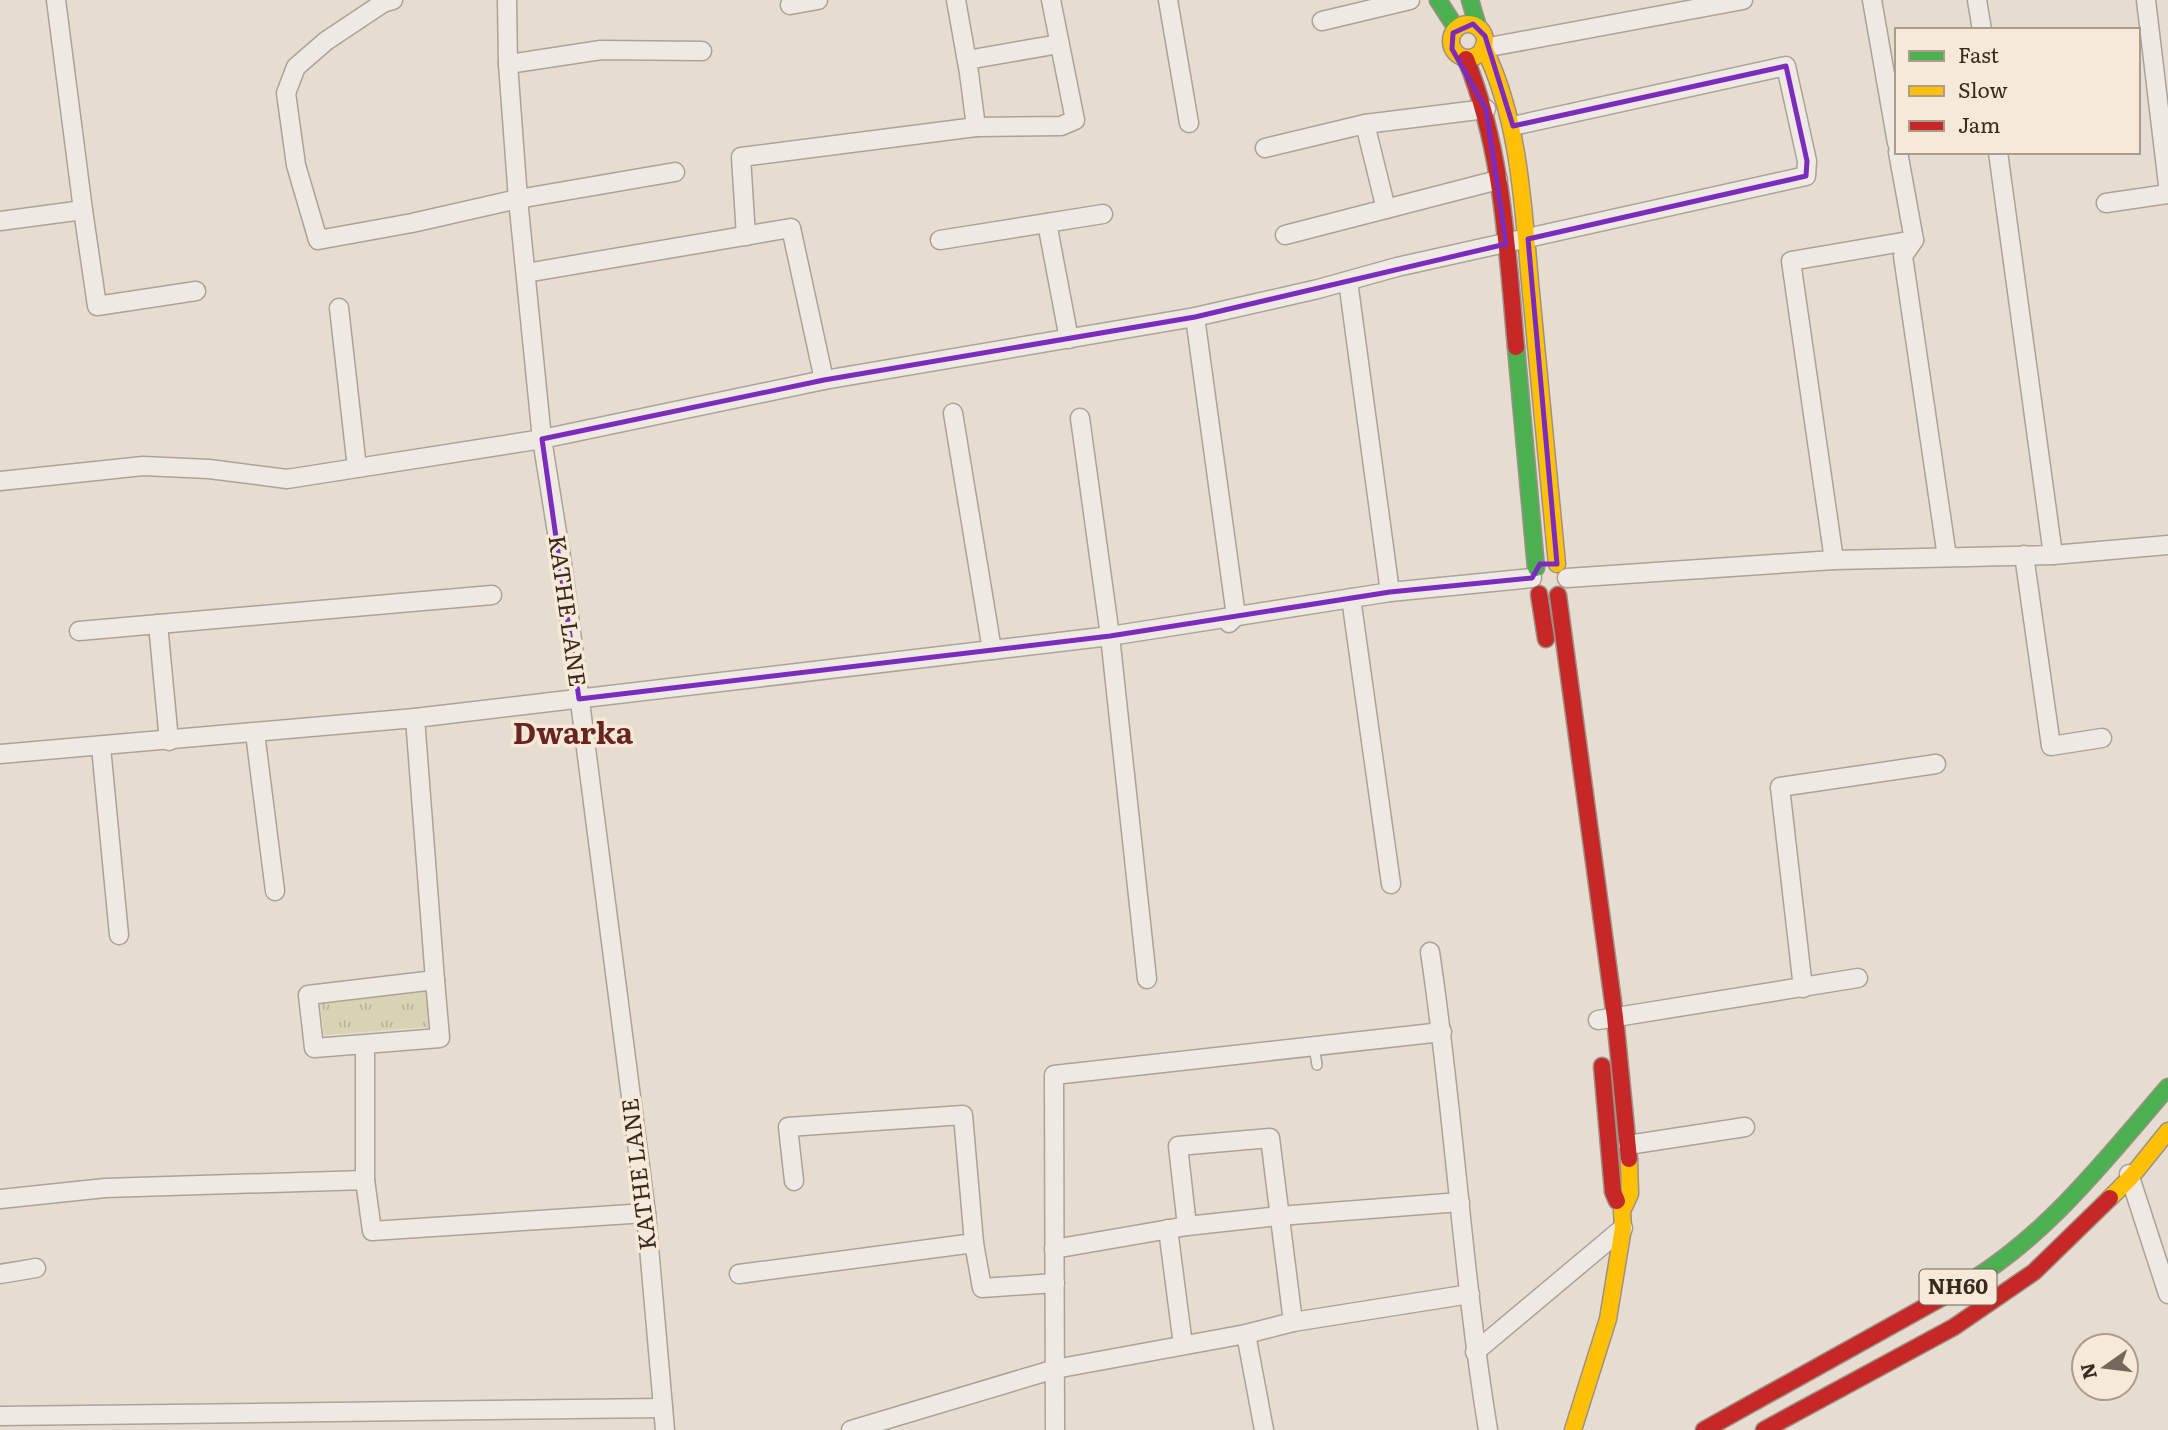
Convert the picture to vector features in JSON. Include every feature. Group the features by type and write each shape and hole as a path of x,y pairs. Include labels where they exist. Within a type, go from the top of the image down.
{"main road":[{"path":"1438,0 1457,28"},
{"path":"1470,0 1478,27 1485,36 1485,48 1504,91 1513,126 1528,239 1535,344 1564,589 1558,595 1550,597 1536,580"},
{"path":"1478,27 1467,24 1457,28 1451,38 1452,49 1466,59 1486,109 1498,180 1536,580 1548,656"},
{"path":"1466,59 1477,56 1485,48"},
{"path":"1536,580 1546,562 1562,571"},
{"path":"1558,595 1564,703 1588,870 1602,1024 1612,1192 1623,1220"},
{"path":"1564,760 1588,870 1592,971"},
{"path":"1573,1430 1608,1319 1623,1220 1630,1194 1628,1145 1602,1024"},
{"name":"NH60","path":"1704,1430 1965,1284 2022,1244 2080,1190 2168,1087"},
{"name":"NH60","path":"1764,1430 1954,1327 2034,1272 2131,1177 2168,1131"}],"street":[{"path":"56,0 97,306 196,291"},
{"path":"393,0 326,41 296,67 286,93 296,165 318,240 412,223 519,199 675,172"},
{"name":"KATHE LANE","path":"507,0 508,64 542,439 563,570 646,1213 665,1430"},
{"path":"790,5 818,0"},
{"path":"956,0 976,127"},
{"path":"746,236 741,157 976,127 1061,126 1075,120 1051,0"},
{"path":"1168,0 1189,123"},
{"path":"1322,21 1410,0"},
{"path":"1485,48 1743,0"},
{"path":"1872,0 1895,132"},
{"path":"1977,0 1982,28"},
{"path":"2146,0 2168,185"},
{"path":"967,60 1059,44"},
{"path":"508,64 601,50 702,51"},
{"path":"0,481 143,466 209,469 287,480 542,439 824,380 1195,317 1396,267 1806,176 1807,161 1786,66 1513,126"},
{"path":"1265,148 1365,124 1486,109"},
{"path":"1365,124 1386,209"},
{"path":"1898,154 1914,240 1903,256 1947,557"},
{"path":"1998,154 2053,555"},
{"path":"1285,235 1498,180"},
{"path":"2106,203 2168,194"},
{"path":"0,221 83,210"},
{"path":"940,240 1103,214"},
{"path":"1047,223 1069,339"},
{"path":"526,273 791,228 824,380"},
{"path":"1834,560 1791,261 1914,240"},
{"path":"1348,281 1390,592"},
{"path":"339,309 357,468"},
{"path":"1195,317 1233,620"},
{"path":"953,413 992,650"},
{"path":"1080,418 1110,636 1147,979"},
{"path":"1562,571 1834,560 2053,555 2168,545"},
{"path":"2024,555 2051,746 2102,738"},
{"path":"0,754 415,718 1110,636 1233,620 1390,592 1536,580"},
{"path":"79,631 492,595"},
{"path":"1352,598 1391,884"},
{"path":"158,624 169,741"},
{"path":"415,718 440,1038 314,1048 308,995 435,980"},
{"path":"255,733 275,891"},
{"path":"101,747 119,935"},
{"path":"1803,988 1780,787 1936,764"},
{"path":"1430,952 1442,1032 1475,1353 1488,1430"},
{"path":"1602,1024 1858,978"},
{"path":"1055,1430 1054,1074 1442,1032"},
{"path":"365,1044 365,1180 372,1230 646,1213"},
{"path":"794,1181 788,1126 963,1115 974,1243 982,1288 1055,1283"},
{"path":"1628,1145 1745,1127"},
{"path":"1187,1226 1178,1146 1270,1138 1293,1322"},
{"path":"2114,1151 2131,1177 2162,1257 2168,1294"},
{"path":"0,1199 105,1188 365,1180"},
{"path":"1054,1249 1187,1226 1460,1202"},
{"path":"1475,1353 1623,1220"},
{"path":"1168,1230 1183,1345"},
{"path":"738,1274 974,1243"},
{"path":"0,1274 36,1268"},
{"path":"851,1430 1055,1369 1246,1334 1293,1322 1470,1294"},
{"path":"1246,1334 1264,1430"},
{"path":"0,1416 60,1422 663,1408"}],"lane":[{"path":"1314,1046 1317,1065"}],"highlighted area":[{"path":"1473,24 1485,36 1513,126 1786,66 1807,161 1806,176 1528,239 1557,564 1540,564 1532,578 1390,592 1110,636 579,699 542,439 824,380 1195,317 1506,244 1486,109 1452,49 1453,33"}],"green space":[{"path":"426,990 428,1027 324,1035 320,1002"}],"traffic: fast":[{"path":"1438,0 1456,28"},
{"path":"1470,0 1478,27"},
{"path":"1516,347 1536,568"},
{"path":"1959,1288 1990,1269 2046,1223 2097,1170 2168,1087"}],"traffic: slow":[{"path":"1468,24 1480,29 1485,41 1480,53 1468,58 1456,53 1451,41 1456,29 1468,24"},
{"path":"1484,48 1506,107 1518,168 1557,564"},
{"path":"2110,1198 2131,1177 2168,1131"},
{"path":"1573,1430 1608,1319 1623,1228 1622,1211 1630,1194 1629,1159"}],"traffic: jam":[{"path":"1466,59 1488,129 1496,165 1516,347"},
{"path":"1539,594 1546,639"},
{"path":"1558,595 1615,1017 1629,1159"},
{"path":"1602,1066 1613,1192 1617,1201"},
{"path":"1764,1430 1954,1327 2034,1272 2110,1198"},
{"path":"1704,1430 1959,1288"}],"district":[{"name":"Dwarka","path":"573,734"}]}
